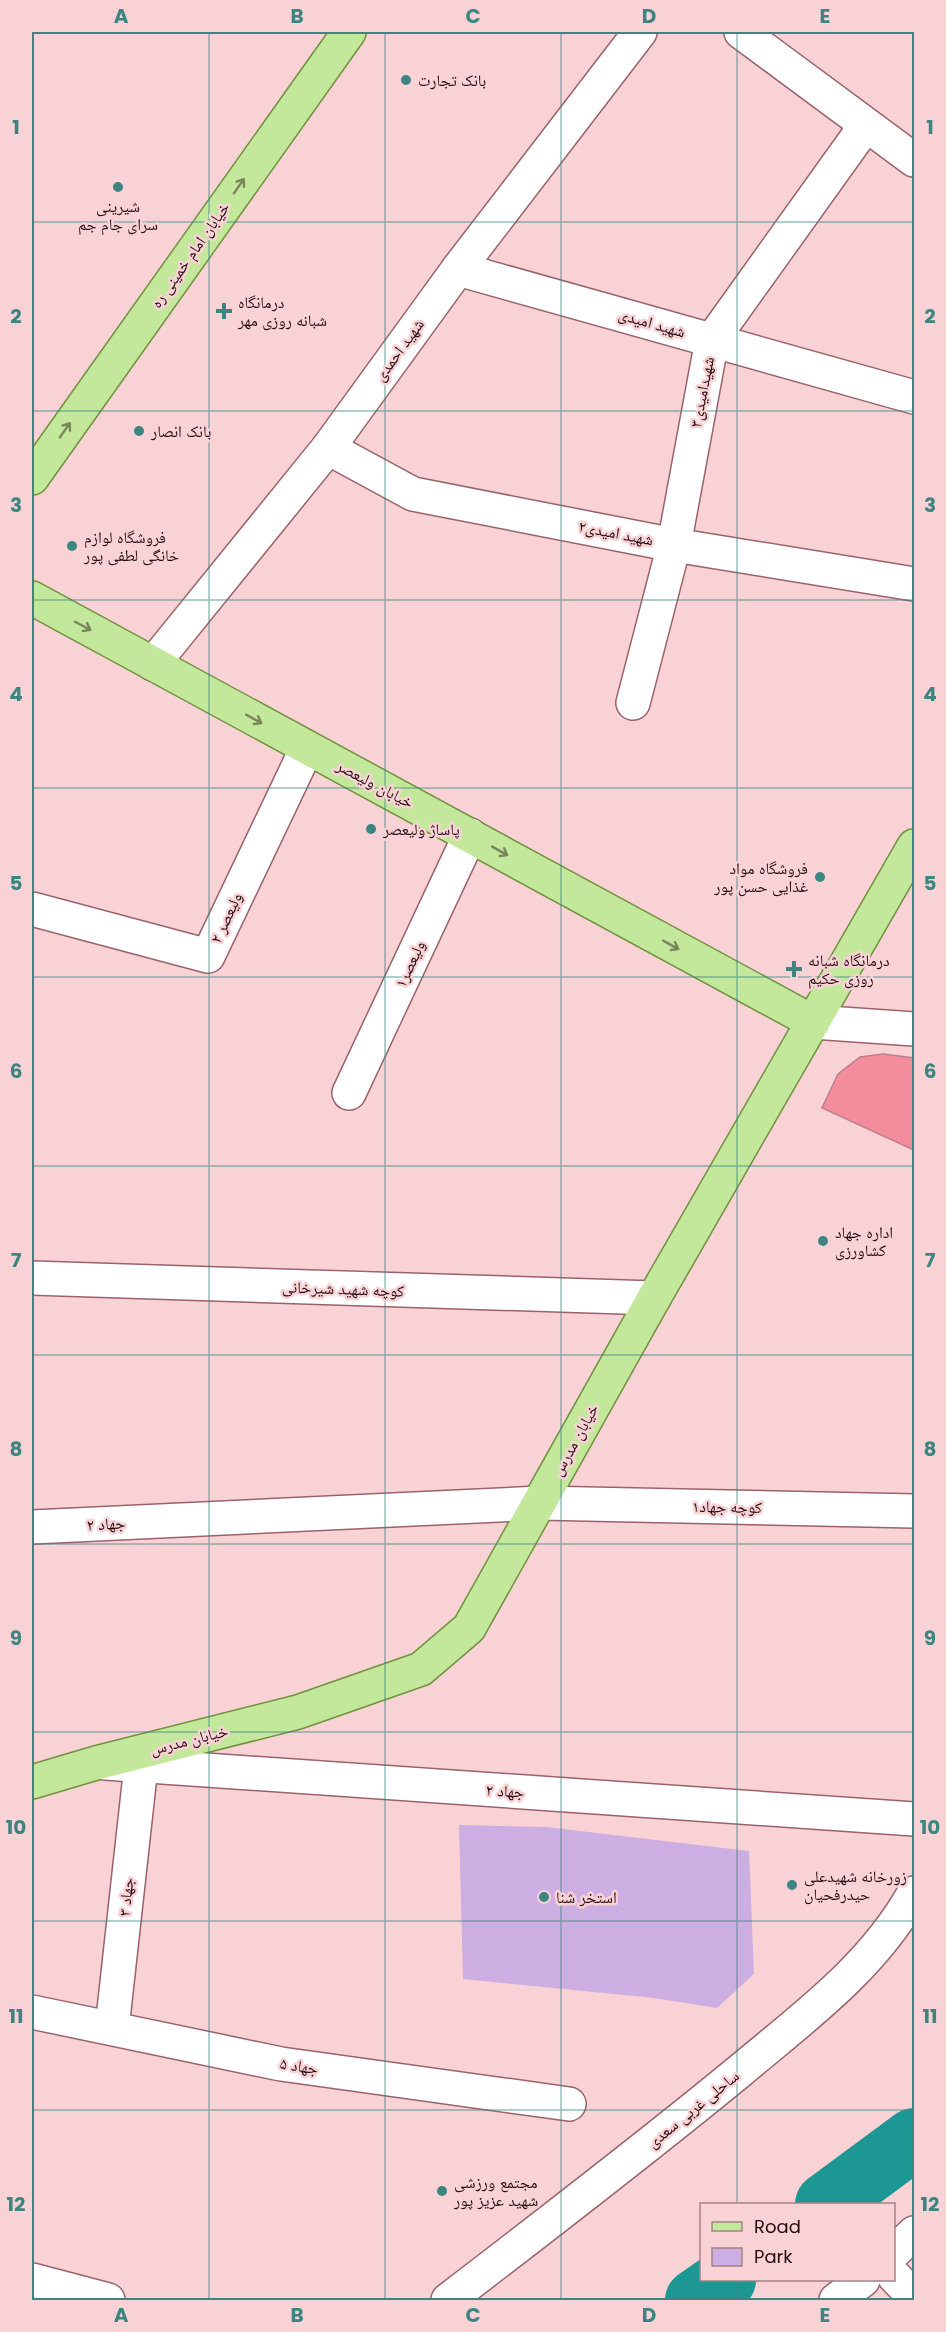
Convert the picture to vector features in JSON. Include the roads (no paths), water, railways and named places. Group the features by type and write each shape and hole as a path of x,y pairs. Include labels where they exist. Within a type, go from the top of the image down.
{"main road":[{"name":"خیابان امام خمینی ره","path":"32,478 349,32"},
{"name":"خیابان ولیعصر","path":"32,598 813,1022"},
{"name":"خیابان مدرس","path":"32,1782 96,1763 298,1712 421,1669 470,1628 654,1298 915,846"}],"street":[{"name":"شهید احمدی","path":"153,664 328,448 459,269 640,32"},
{"path":"741,32 915,160"},
{"name":"شهیدامیدی۳","path":"633,703 674,544 712,340 866,125"},
{"name":"شهید امیدی","path":"459,269 915,397"},
{"name":"شهید امیدی۲","path":"328,448 413,494 674,544 915,584"},
{"name":"ولیعصر ۲","path":"32,909 208,956 307,747"},
{"name":"ولیعصر۱","path":"349,1092 470,835"},
{"path":"813,1022 915,1029"},
{"name":"کوچه شهید شیرخانی","path":"32,1278 654,1298"},
{"name":"کوچه جهاد۱","path":"540,1503 915,1511"},
{"name":"جهاد ۲","path":"32,1527 540,1503"},
{"name":"جهاد ۲","path":"96,1763 915,1819"},
{"name":"جهاد ۳","path":"112,2028 141,1766"},
{"name":"ساحلی غربی سعدی","path":"448,2301 660,2137 828,1997 881,1944 915,1893"},
{"name":"جهاد ۵","path":"32,2012 281,2064 569,2104"},
{"path":"895,2251 915,2233"},
{"path":"895,2277 915,2297"},
{"path":"32,2280 108,2301"},
{"path":"836,2301 862,2281"}],"waterway":[{"path":"827,2203 914,2139"},
{"path":"696,2300 724,2281"}],"place":[{"name":"بانک تجارت","path":"406,80"},
{"name":"شیرینی سرای جام جم","path":"118,187"},
{"name":"درمانگاه شبانه روزی مهر","path":"224,311"},
{"name":"بانک انصار","path":"139,431"},
{"name":"فروشگاه لوازم خانگی لطفی پور","path":"72,546"},
{"name":"پاساژ ولیعصر","path":"371,829"},
{"name":"فروشگاه مواد غذایی حسن پور","path":"820,877"},
{"name":"درمانگاه شبانه روزی حکیم","path":"794,969"},
{"name":"اداره جهاد کشاورزی","path":"823,1241"},
{"name":"زورخانه شهیدعلی حیدرفحیان","path":"792,1885"},
{"name":"استخر شنا","path":"544,1897"},
{"name":"مجتمع ورزشی شهید عزیز پور","path":"442,2191"}]}
